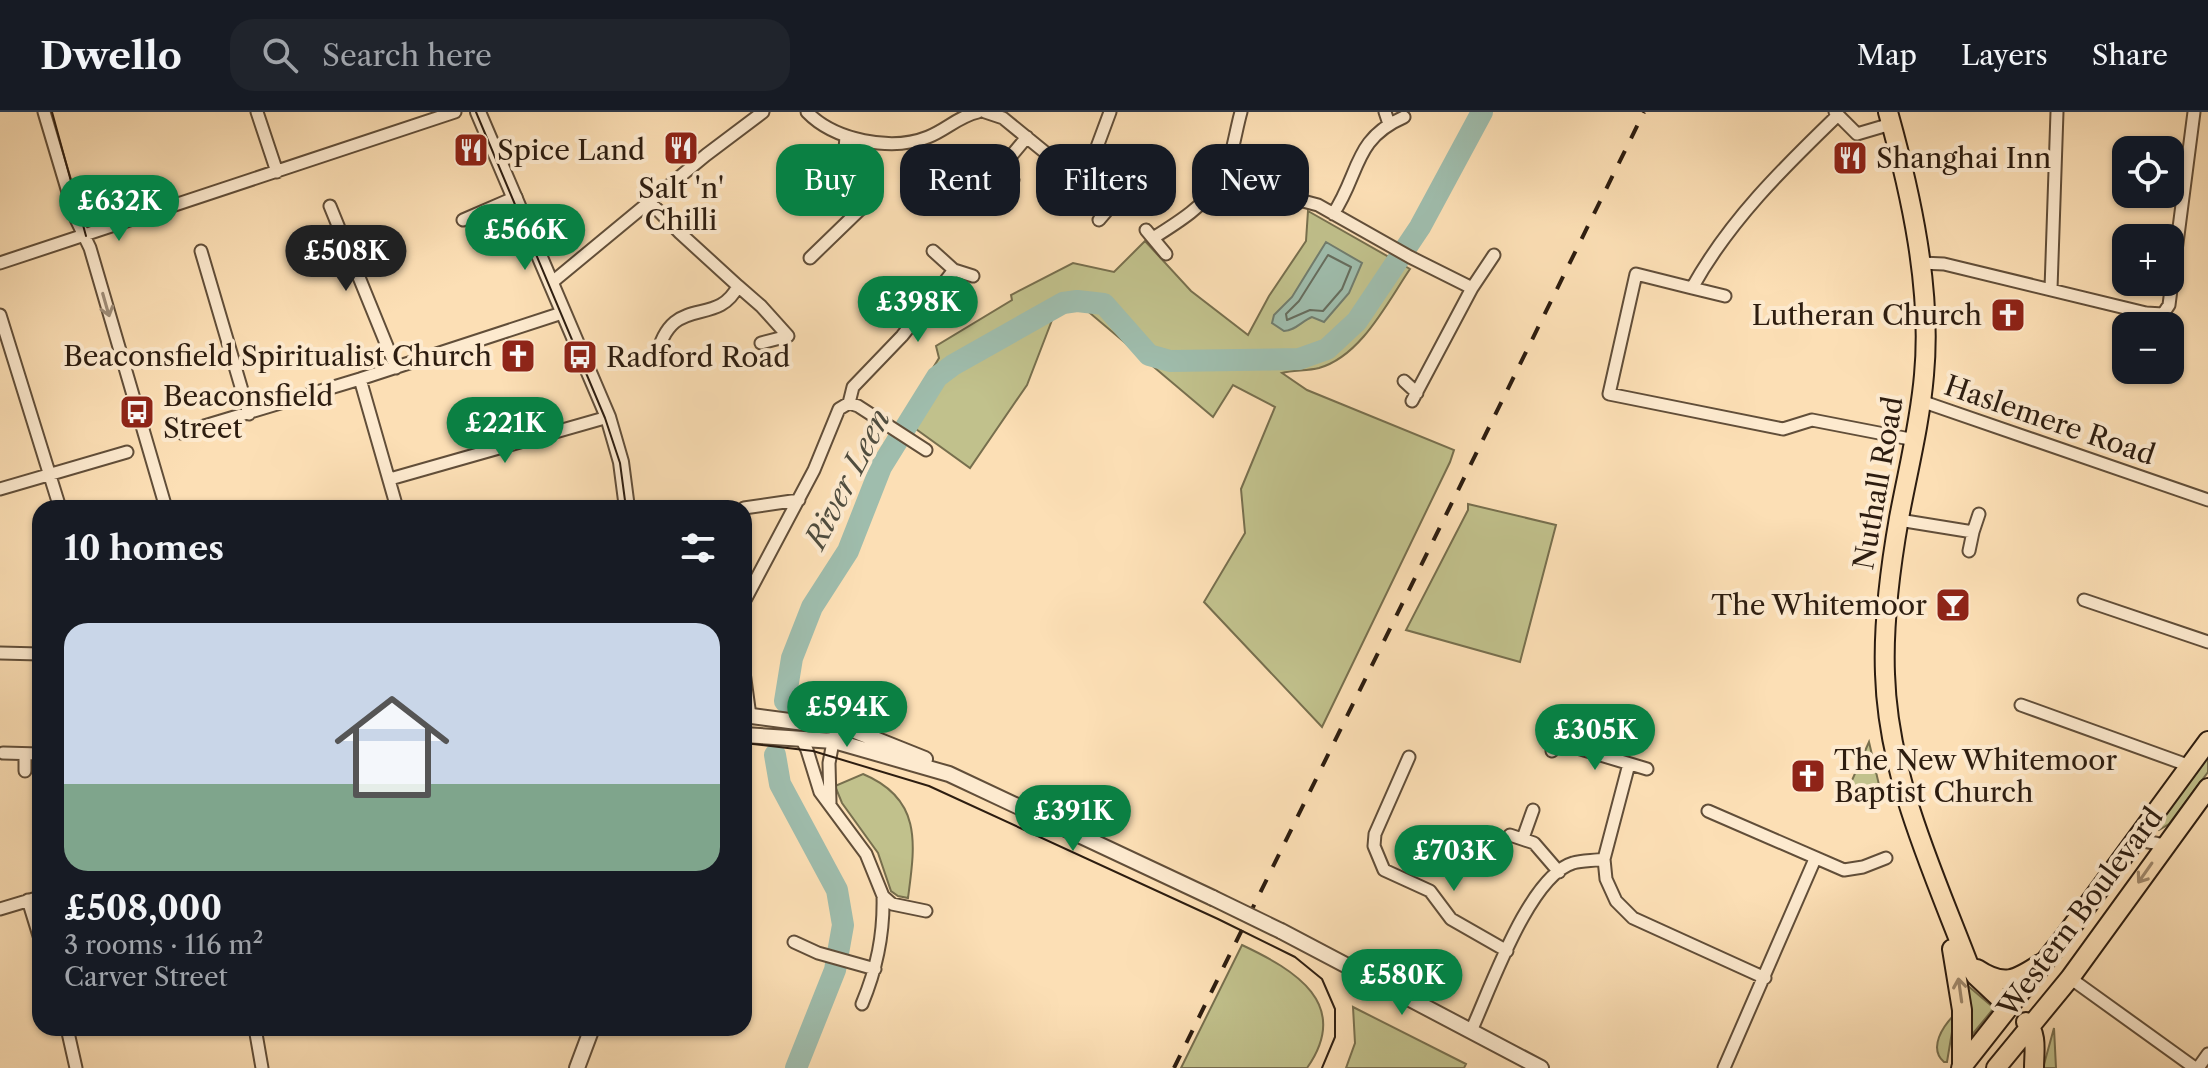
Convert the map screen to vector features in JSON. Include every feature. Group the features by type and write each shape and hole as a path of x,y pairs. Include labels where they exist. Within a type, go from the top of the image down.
{"main road":[{"name":"Nuthall Road","path":"1890,118 1921,263 1926,338 1921,401 1887,601 1885,678 1889,724 1901,786 1968,963 1976,976 2031,1026"},
{"name":"Western Boulevard","path":"1962,1068 2047,960 2208,741"},
{"name":"Western Boulevard","path":"1996,1068 2070,978 2208,788"},
{"name":"Nuthall Road","path":"1924,850 1956,964 1962,1010 1962,1068"},
{"path":"1968,963 1987,976 2005,980 2017,979 2047,960"},
{"path":"2031,1026 2035,1040 2034,1068"}],"street":[{"path":"44,112 76,219 86,236 164,500"},
{"path":"257,112 277,172"},
{"path":"0,263 455,112"},
{"path":"478,112 608,417 621,462 626,500"},
{"path":"550,284 763,112"},
{"path":"807,112 818,123 846,137 915,141 978,112"},
{"path":"985,112 1003,118 1036,144"},
{"path":"1231,144 1241,112"},
{"path":"2051,289 2057,112"},
{"path":"1921,263 1944,264 2146,313 2163,314 2169,305 2194,112"},
{"path":"1098,144 1104,114"},
{"path":"1692,288 1712,251 1729,230 1836,114"},
{"name":"Nuthall Road","path":"1836,114 1857,134 1890,118"},
{"path":"1333,214 1344,197 1354,166 1368,142 1387,118 1404,117"},
{"path":"810,258 875,195 844,160 846,137"},
{"path":"1020,146 1027,137"},
{"path":"463,220 516,197"},
{"path":"650,202 761,306 788,336 761,343"},
{"path":"1309,203 1472,288"},
{"path":"330,206 396,368"},
{"path":"1166,254 1150,234 1181,220 1192,211"},
{"path":"1099,220 1102,216"},
{"path":"201,251 249,414"},
{"path":"933,251 954,270 973,276"},
{"path":"1404,381 1415,397 1472,288 1494,255"},
{"path":"752,587 814,470 839,409 849,403 853,387 902,336 954,270"},
{"path":"1725,296 1636,274 1609,394 1783,429 1812,420 1915,440"},
{"path":"656,359 661,337 672,322 714,308 732,298 738,286"},
{"path":"181,433 396,368 562,313"},
{"path":"0,315 57,500"},
{"path":"360,379 395,500"},
{"name":"Haslemere Road","path":"1921,401 2208,500"},
{"path":"849,403 926,450"},
{"path":"390,479 608,417"},
{"path":"0,489 127,452"},
{"path":"752,507 799,500"},
{"path":"1969,551 1979,514"},
{"path":"1899,520 1973,532"},
{"path":"2084,600 2208,642"},
{"path":"0,653 32,654"},
{"path":"2021,705 2190,766"},
{"path":"752,718 850,729 928,760 949,774 1281,931 1541,1068"},
{"path":"752,718 949,774"},
{"path":"803,722 831,732 830,803"},
{"path":"1559,726 1553,746 1647,769"},
{"path":"752,736 831,740"},
{"path":"802,740 820,792 866,854 883,896 883,919 875,969 862,1004"},
{"path":"3,753 32,754"},
{"path":"25,754 25,771"},
{"path":"1409,757 1375,834 1374,846 1384,870 1430,891 1451,919 1507,951"},
{"path":"1629,764 1604,859 1606,879 1616,901 1633,918 1765,978"},
{"path":"1523,838 1533,810"},
{"path":"1708,811 1844,870 1886,858"},
{"path":"1736,839 1742,826"},
{"path":"1510,835 1534,843 1559,872"},
{"path":"2136,838 2143,843 2157,842 2165,846"},
{"path":"1471,1031 1528,906 1542,887 1571,863 1604,859"},
{"path":"1724,1068 1815,859"},
{"path":"883,896 892,904 926,911"},
{"path":"0,909 32,900"},
{"path":"794,942 818,953 875,969"},
{"path":"2070,978 2196,1068 2208,1054"},
{"path":"69,1036 76,1068"},
{"path":"256,1036 262,1068"},
{"path":"577,1068 589,1036"}],"green space":[{"path":"1309,212 1410,269 1372,327 1348,352 1319,368 1282,373 1307,390 1454,450 1322,727 1204,602 1245,533 1241,489 1275,407 1233,385 1213,417 1084,308 1054,315 1027,385 970,468 902,419 939,358 936,346 1012,300 1011,295 1073,263 1114,272 1145,241 1191,291 1248,335 1269,296 1306,241"},
{"path":"1468,504 1556,525 1520,662 1406,630 1468,510"},
{"path":"1869,742 1880,789 1846,800 1845,796"},
{"path":"2208,753 2208,772 2169,824 2159,830 2155,825"},
{"path":"863,774 896,796 911,826 913,842 908,898 891,891 878,853 842,803 835,786"},
{"path":"1242,945 1298,978 1320,1008 1323,1025 1319,1045 1307,1068 1181,1068"},
{"path":"1967,985 1994,1008 1971,1036"},
{"path":"1353,1007 1466,1064 1464,1068 1346,1068 1355,1043"},
{"path":"1955,1014 1947,1062 1944,1062 1939,1056 1937,1044 1942,1031"},
{"path":"2054,1028 2056,1068 2043,1068"}],"water":[{"path":"1326,242 1362,263 1349,293 1324,322 1312,317 1284,331 1272,323 1274,315 1292,297"}],"waterway":[{"name":"River Leen","path":"785,701 792,658 812,607 848,551 881,467 937,377 1063,303 1077,301 1104,304 1149,355 1170,361 1299,359 1327,349 1357,321 1420,227 1482,112"},
{"name":"River Leen","path":"775,755 780,784 837,890 843,925 835,970 796,1068"}],"tram line":[{"path":"52,112 86,236"},
{"path":"476,112 605,418 620,463 625,500"},
{"path":"752,744 813,751 929,786 1295,957 1322,979 1335,1009 1335,1037 1322,1068"}],"railway":[{"path":"1174,1068 1644,112"}],"place":[{"name":"Salt 'n' Chilli","path":"681,148"},
{"name":"Spice Land","path":"471,150"},
{"name":"Shanghai Inn","path":"1850,158"},
{"name":"Lutheran Church","path":"2008,315"},
{"name":"Beaconsfield Spiritualist Church","path":"518,356"},
{"name":"Radford Road","path":"580,357"},
{"name":"Beaconsfield Street","path":"137,412"},
{"name":"The Whitemoor","path":"1953,605"},
{"name":"The New Whitemoor Baptist Church","path":"1808,776"}]}
